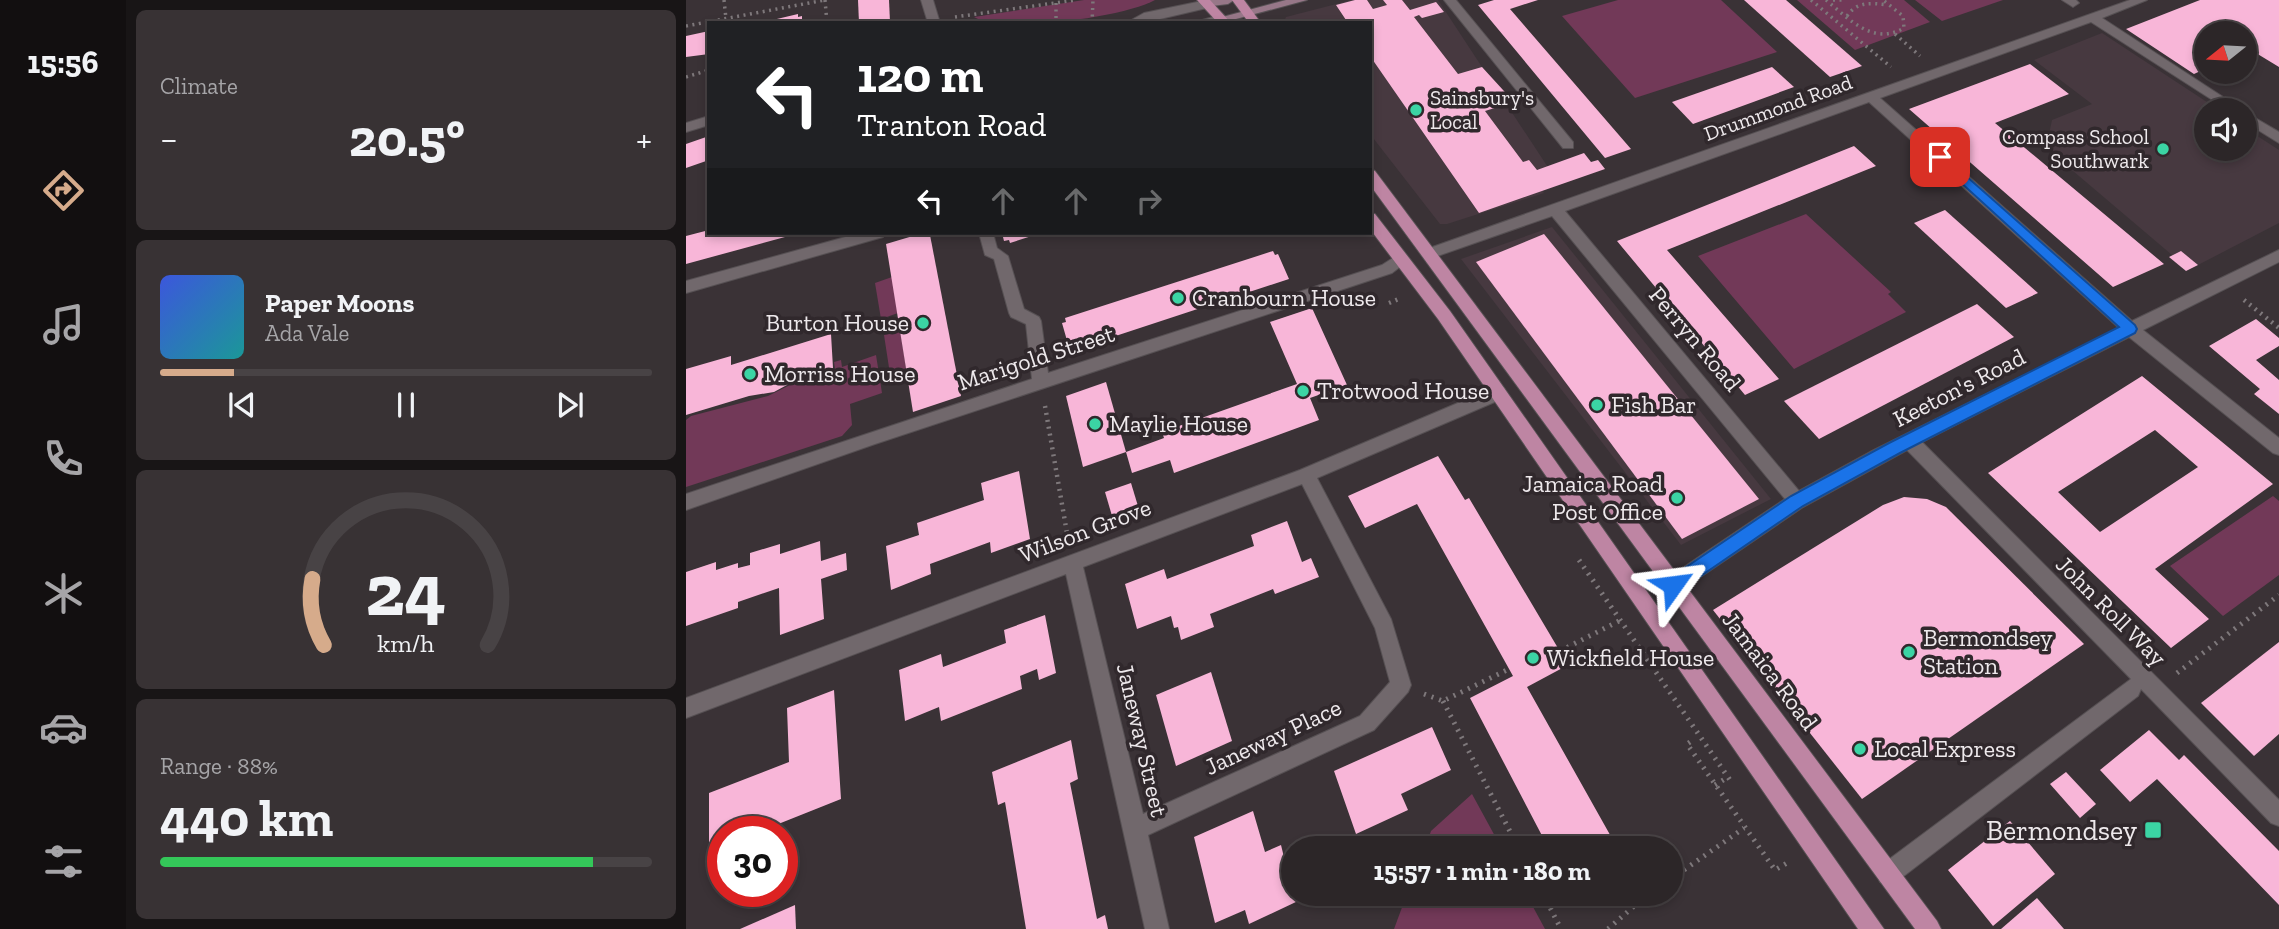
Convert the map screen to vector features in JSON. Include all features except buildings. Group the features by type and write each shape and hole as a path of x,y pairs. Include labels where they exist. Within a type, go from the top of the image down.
{"main road":[{"path":"1238,0 1251,18"},
{"path":"1205,2 1223,21"},
{"name":"Jamaica Road","path":"1372,177 1929,929"},
{"path":"1372,221 1444,315 1872,929"}],"street":[{"path":"927,0 933,21"},
{"path":"1137,21 1205,2 1228,0"},
{"path":"1223,21 1251,18 1301,0"},
{"path":"1450,0 1568,145"},
{"name":"Drummond Road","path":"1429,254 2141,0"},
{"path":"2093,18 2218,98"},
{"path":"1871,97 2130,329 2279,448"},
{"path":"686,128 707,121"},
{"path":"2257,124 2279,138"},
{"name":"Perryn Road","path":"1555,209 1797,501"},
{"path":"686,287 871,235"},
{"path":"986,235 990,251 1001,256 1017,313 1033,321 1041,382"},
{"name":"Keeton's Road","path":"1673,585 1797,501 1909,441 2279,255"},
{"name":"Marigold Street","path":"686,502 1387,269 1401,260"},
{"name":"Wilson Grove","path":"686,708 1306,475 1498,393"},
{"name":"John Roll Way","path":"1909,441 2138,684 2279,815"},
{"path":"1306,475 1384,626 1401,685"},
{"name":"Janeway Street","path":"1073,564 1157,929"},
{"path":"1888,874 2138,684"},
{"name":"Janeway Place","path":"1136,829 1367,723 1401,685"}],"path":[{"path":"724,0 726,19"},
{"path":"715,21 825,0 827,21"},
{"path":"960,17 1076,0"},
{"path":"1092,21 1093,0"},
{"path":"1811,0 1909,82"},
{"path":"1826,0 1870,33 1894,34 1904,28 1906,21 1883,0"},
{"path":"1833,0 1846,0"},
{"path":"1056,3 1056,21"},
{"path":"1847,17 1853,7 1866,3 1889,5"},
{"path":"686,26 707,22"},
{"path":"1894,34 1938,71"},
{"path":"686,76 707,71"},
{"path":"2223,283 2279,328"},
{"path":"1041,382 1073,564"},
{"path":"2138,684 2171,678 2279,595"},
{"path":"1560,651 1619,621"},
{"path":"1443,701 1509,670"},
{"path":"1401,685 1443,701 1513,836"},
{"path":"1688,743 1775,870 1789,862"},
{"path":"1716,785 1728,777"},
{"path":"1683,871 1744,828"},
{"path":"1549,906 1561,929"},
{"path":"1608,929 1634,906"}],"shaded area":[{"path":"1084,0 1155,0 1118,12 1064,21 986,21 974,17"},
{"path":"1352,0 1438,0 1555,178 1538,185 1544,193 1440,224 1372,137 1372,21 1284,21 1286,17"},
{"path":"1618,0 1721,0 1777,52 1635,98 1562,16"},
{"path":"1797,0 1904,0 1930,22 1855,50"},
{"path":"1915,0 2003,0 1942,21"},
{"name":"Compass School Southwark","path":"2102,33 2201,98 2194,98 2194,161 2257,161 2257,136 2279,150 2279,223 2198,265 2185,266 2046,148 2052,120 2092,104 2034,60"},
{"path":"1806,214 1891,292 1888,294 1906,312 1794,369 1698,256"},
{"path":"1552,227 1771,499 1681,545 1461,259"},
{"path":"892,277 898,313 881,319 875,283"},
{"path":"900,330 906,368 890,374 884,335"},
{"path":"876,355 882,393 850,404 852,425 842,436 686,487 686,420 691,416 768,396 800,380 835,369 834,362 841,360 842,367"},
{"path":"2273,496 2279,501 2279,575 2223,616 2170,566"},
{"path":"1472,794 1495,836 1429,836 1431,831"},
{"path":"1403,906 1533,906 1545,929 1394,929"}],"place":[{"name":"Sainsbury's Local","path":"1416,110"},
{"name":"Compass School Southwark","path":"2163,149"},
{"name":"Cranbourn House","path":"1178,298"},
{"name":"Burton House","path":"923,323"},
{"name":"Morriss House","path":"750,374"},
{"name":"Trotwood House","path":"1303,391"},
{"name":"Fish Bar","path":"1597,405"},
{"name":"Maylie House","path":"1095,424"},
{"name":"Jamaica Road Post Office","path":"1677,498"},
{"name":"Bermondsey Station","path":"1909,652"},
{"name":"Wickfield House","path":"1533,658"},
{"name":"Local Express","path":"1860,749"},
{"name":"Bermondsey","path":"2153,830"}],"route":[{"path":"1673,585 1698,571 1797,501 1894,448 2130,329 1940,157"}]}
